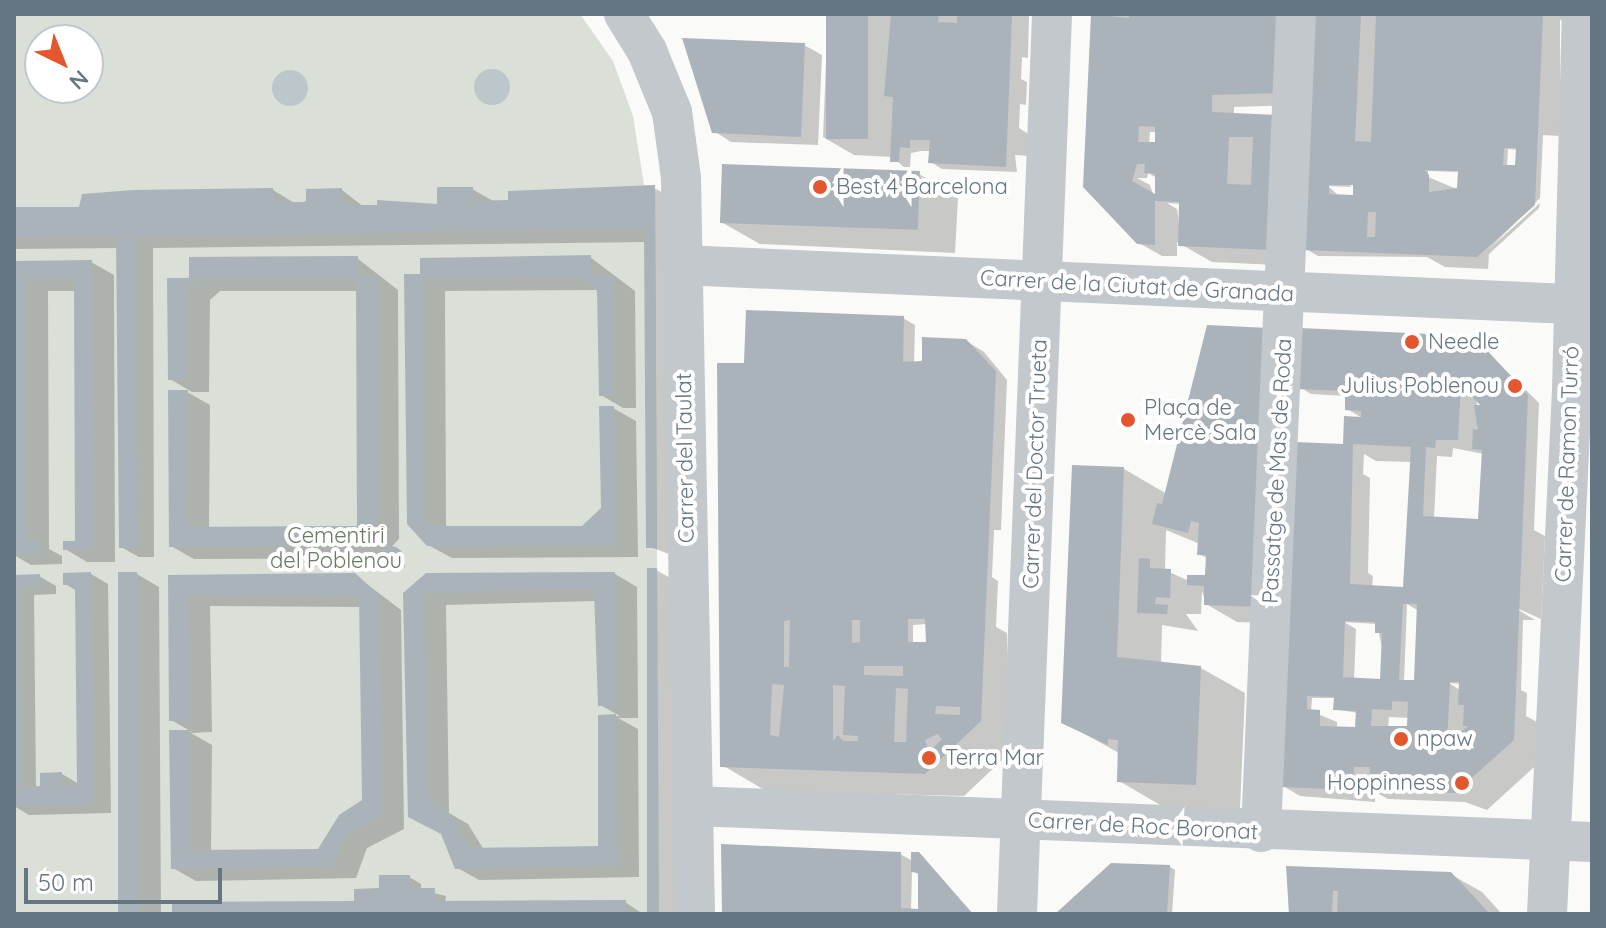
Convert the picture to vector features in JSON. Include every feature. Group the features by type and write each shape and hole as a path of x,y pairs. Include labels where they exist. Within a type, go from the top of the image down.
{"street":[{"name":"Carrer del Taulat","path":"624,14 647,51 672,112 681,178 695,914"},
{"name":"Carrer del Doctor Trueta","path":"1017,914 1052,14"},
{"name":"Passatge de Mas de Roda","path":"1261,832 1296,14"},
{"name":"Carrer de Ramon Turró","path":"1547,914 1550,841 1578,577 1582,14"},
{"name":"Carrer de la Ciutat de Granada","path":"681,265 1582,305"},
{"name":"Carrer de Roc Boronat","path":"693,806 1261,832 1592,842"}],"green space":[{"name":"Cementiri del Poblenou","path":"14,14 580,14 613,61 633,116 644,185 655,185 659,914 14,914"}],"shaded area":[{"path":"492,69 504,75 510,87 504,99 492,105 480,99 474,87 480,75"},
{"path":"290,70 302,76 308,88 302,100 290,106 278,100 272,88 278,76"}],"building":[{"path":"826,14 868,14 868,139 826,139"},
{"path":"891,14 939,14 938,22 957,23 957,14 1012,14 1006,167 928,163 930,140 910,140 910,148 900,147 899,162 890,162 893,97 884,96"},
{"path":"1091,14 1129,18 1129,14 1282,14 1279,93 1212,95 1212,112 1278,115 1272,250 1178,246 1179,202 1155,201 1155,245 1137,244 1083,187","holes":["1139,126 1155,127 1155,142 1138,142","1229,137 1253,137 1251,185 1227,184","1137,164 1145,164 1144,173 1155,174 1155,194 1132,181"]},
{"path":"1314,14 1361,14 1355,141 1371,142 1376,14 1543,14 1535,205 1477,257 1304,250","holes":["1504,148 1516,148 1515,165 1503,165","1424,170 1458,171 1457,188 1429,192 1429,175","1329,185 1353,185 1353,195 1329,194","1368,212 1376,212 1375,237 1367,237"]},
{"path":"682,38 805,43 801,137 712,133"},
{"name":"Best 4 Barcelona","path":"722,164 920,171 918,230 720,223"},
{"path":"655,185 657,548 646,548 644,229 136,236 137,548 119,548 116,236 14,237 14,207 79,207 82,194 133,190 273,188 273,202 306,202 306,189 342,188 342,205 377,205 377,200 437,204 437,187 473,187 473,201 508,200 508,191"},
{"path":"591,255 591,276 613,276 614,396 599,396 597,291 582,278 423,279 424,516 431,526 582,526 601,508 599,406 614,406 616,545 427,546 407,524 404,274 420,274 420,258"},
{"path":"358,256 358,275 377,275 377,526 356,546 169,547 168,390 188,390 187,527 357,526 356,279 197,279 188,287 187,380 168,380 167,278 189,278 189,257"},
{"path":"92,260 93,550 63,550 63,541 75,541 74,279 26,279 27,541 40,541 40,553 14,553 14,261"},
{"path":"746,310 904,316 903,362 922,361 922,337 966,339 996,371 981,721 925,774 720,767 717,363 744,363","holes":["908,619 925,619 926,642 908,642","790,620 789,667 784,667 784,621","852,620 860,620 860,642 852,643","864,666 903,666 903,676 864,675","772,684 784,685 779,737 770,735","833,685 845,686 843,735 858,736 858,741 843,741 838,735 833,741","896,688 908,689 906,742 894,742","936,706 960,707 960,715 935,714","938,734 942,739 929,752 925,740"]},
{"path":"1207,325 1269,328 1258,607 1204,605 1204,586 1187,585 1187,575 1205,575 1206,555 1197,555 1199,523 1191,521 1188,533 1152,524 1157,503 1162,504"},
{"path":"1300,328 1474,336 1528,395 1514,740 1455,793 1369,790 1370,767 1354,767 1353,790 1281,787 1295,442 1343,444 1344,416 1361,417 1361,411 1345,410 1345,391 1298,389","holes":["1461,384 1480,405 1474,405 1478,430 1473,429 1472,449 1482,450 1478,519 1423,516 1426,447 1435,448 1436,440 1458,440","1353,444 1411,447 1403,587 1350,584","1403,604 1417,604 1414,680 1399,680","1345,621 1375,622 1375,633 1382,633 1380,679 1343,677","1450,682 1459,682 1458,705 1464,705 1463,726 1468,726 1447,744","1307,696 1334,697 1333,710 1356,711 1355,727 1320,726 1320,710 1307,709","1392,701 1408,702 1407,726 1371,726 1372,709 1392,710"]},
{"path":"1072,465 1124,467 1117,657 1201,666 1196,785 1117,782 1118,740 1108,739 1108,745 1061,723"},
{"path":"391,546 399,550 403,558 399,566 391,570 383,566 379,558 383,550"},
{"path":"1139,558 1150,559 1150,568 1171,569 1170,598 1156,597 1155,604 1168,605 1167,614 1137,613"},
{"path":"647,568 657,568 657,914 647,914"},
{"path":"91,572 94,805 14,806 14,575 40,574 40,585 17,586 20,787 40,786 40,773 62,772 62,786 77,785 75,585 63,585 63,573"},
{"path":"118,572 137,572 137,914 118,914"},
{"path":"615,572 616,706 598,706 594,589 424,593 427,798 446,809 469,848 598,846 598,715 616,714 617,865 455,869 441,834 408,817 403,593 426,573"},
{"path":"355,573 379,595 382,816 345,835 333,866 171,869 169,730 190,730 189,850 318,849 339,815 362,800 359,596 188,595 190,720 169,721 168,575"},
{"path":"721,844 901,852 901,908 918,909 918,873 911,872 911,852 919,852 973,914 722,914"},
{"path":"1111,863 1170,865 1167,914 1055,914"},
{"path":"1286,866 1451,872 1490,914 1337,914 1338,891 1333,891 1332,914 1289,914"},
{"path":"379,875 410,875 410,888 435,888 435,901 626,900 626,914 172,914 172,902 354,901 354,889 379,888"}],"place":[{"name":"Best 4 Barcelona","path":"820,187"},
{"name":"Needle","path":"1412,342"},
{"name":"Julius Poblenou","path":"1515,386"},
{"name":"Plaça de Mercè Sala","path":"1128,420"},
{"name":"npaw","path":"1401,739"},
{"name":"Terra Mar","path":"929,758"},
{"name":"Hoppinness","path":"1462,783"}]}
